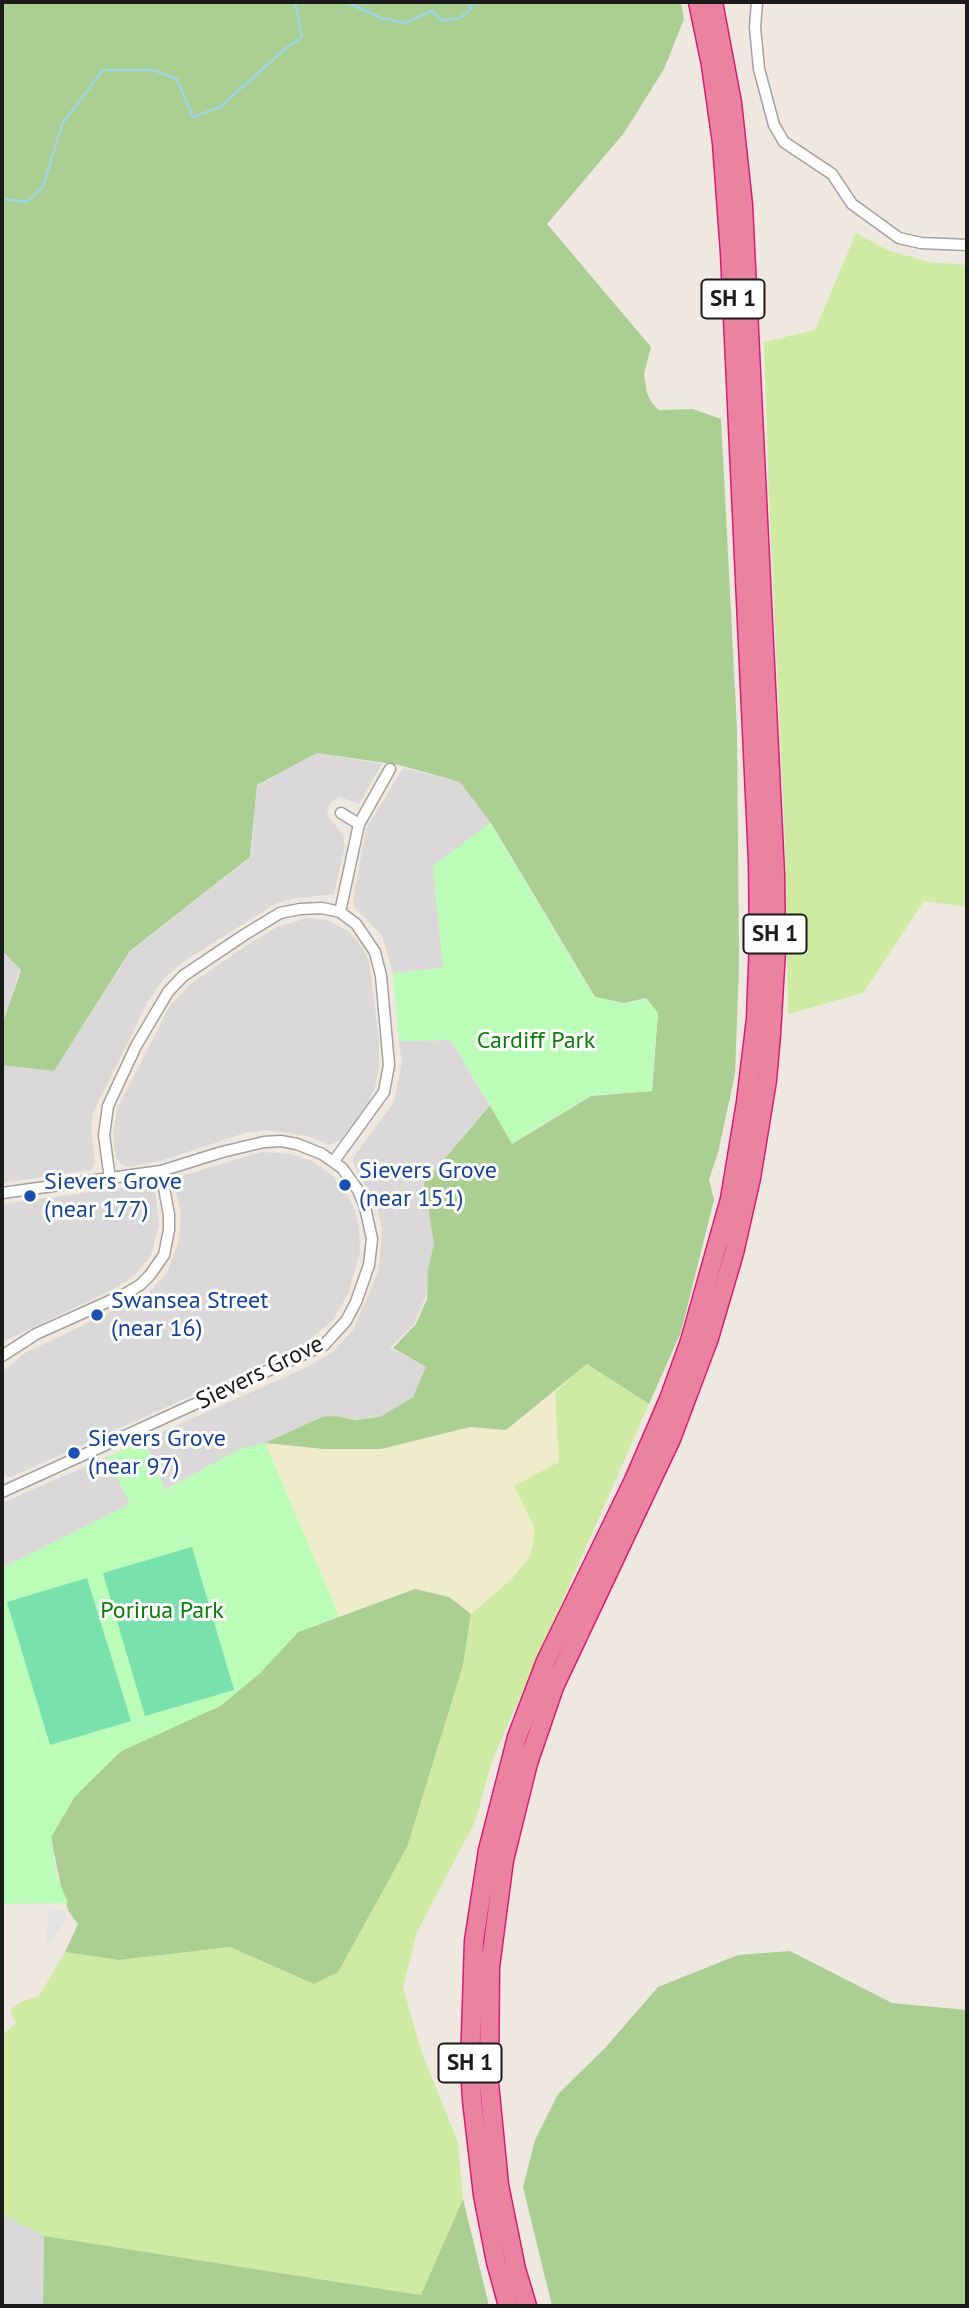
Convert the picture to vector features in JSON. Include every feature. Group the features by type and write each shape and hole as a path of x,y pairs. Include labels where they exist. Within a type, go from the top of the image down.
{"highway":[{"name":"SH 1","path":"508,2306 483,2195 470,2065 474,1941 488,1850 510,1761 546,1661 634,1480 669,1399 690,1341 730,1199 756,1019 759,891 730,253 719,121 698,2"},
{"name":"SH 1","path":"527,2306 502,2199 492,2133 489,2082 491,1959 504,1860 528,1763 554,1686 671,1439 709,1338 734,1254 751,1178 767,1080 771,1034 776,950 775,875 743,218 732,103 713,2"}],"street":[{"path":"757,2 755,27 759,69 775,125 784,142 832,174 852,204 900,238 921,243 967,245"},
{"path":"340,912 359,824 390,769"},
{"path":"341,813 359,824"},
{"path":"110,1179 104,1136 108,1106 136,1046 168,992 191,970 280,913 300,909 322,908 340,912 356,924 375,952 384,1001 389,1065 384,1092 334,1161"},
{"name":"Sievers Grove","path":"2,1194 161,1171 264,1142 297,1144 334,1161 358,1191 365,1207 372,1239 369,1265 360,1290 346,1321 331,1339 304,1355 2,1492"},
{"path":"2,1356 36,1334 125,1294 150,1275 163,1255 169,1230 161,1171"}],"shaded area":[{"path":"317,753 382,764 359,804 340,797 333,800 328,807 327,815 343,835 345,846 334,894 291,899 275,904 183,962 165,977 149,999 93,1113 91,1129 95,1163 91,1170 2,1183 2,1065 54,1071 131,951 251,857 257,786"},
{"path":"403,768 460,782 491,823 433,867 443,968 393,973 382,935 355,908 353,901 366,829"},
{"path":"307,918 330,921 350,932 363,948 369,962 379,1041 379,1067 368,1103 340,1140 330,1145 308,1136 267,1130 245,1133 160,1161 128,1167 121,1164 116,1158 113,1135 117,1109 169,1007 192,983 247,945 277,927"},
{"path":"2,952 20,969 2,1024"},
{"path":"451,1040 489,1105 424,1183 434,1244 425,1298 414,1324 390,1348 427,1367 413,1397 380,1417 365,1420 336,1416 322,1418 265,1443 240,1449 165,1490 144,1440 303,1369 332,1353 353,1330 379,1270 382,1229 377,1207 354,1165 353,1158 394,1102 402,1062 399,1041"},
{"path":"262,1152 291,1154 312,1161 332,1175 355,1211 360,1252 348,1294 333,1320 302,1346 11,1477 2,1474 2,1372 25,1353 148,1294 168,1271 179,1239 181,1214 176,1182 181,1176"},
{"path":"142,1185 151,1188 156,1194 159,1226 151,1255 136,1274 112,1290 2,1342 2,1204"},
{"path":"555,1392 559,1462 528,1513 534,1527 530,1556 511,1580 471,1614 449,1597 415,1589 339,1616 265,1443 324,1449 381,1449 470,1427 506,1430"},
{"path":"107,1457 130,1504 2,1568 2,1503"},
{"path":"62,1909 66,1913 66,1919 49,1946 46,1944 49,1911"},
{"path":"2,2214 44,2236 43,2306 2,2306"}],"green space":[{"path":"2,2 681,2 684,19 664,69 624,133 547,224 651,347 644,374 647,393 652,403 659,410 693,409 721,419 737,729 739,966 735,1074 718,1153 709,1179 714,1200 681,1332 649,1404 587,1364 506,1430 470,1427 381,1449 324,1449 265,1443 322,1417 336,1416 355,1420 380,1417 413,1397 426,1367 393,1348 416,1324 427,1299 428,1270 434,1244 424,1183 490,1105 512,1144 591,1096 652,1091 658,1013 646,998 624,1003 595,997 491,823 460,782 399,765 317,753 257,785 250,857 130,951 54,1071 2,1065 2,1025 21,970 2,951"},
{"path":"856,233 887,250 929,262 967,265 967,907 924,901 863,993 788,1014 785,841 764,342 815,330"},
{"name":"Cardiff Park","path":"490,823 594,997 624,1004 646,999 658,1013 651,1091 591,1095 512,1143 451,1040 399,1041 393,973 443,968 433,866"},
{"path":"587,1364 649,1404 492,1761 475,1822 417,1932 403,1988 422,2053 458,2142 463,2199 422,2295 44,2236 2,2214 2,2035 16,2023 10,2010 21,2002 39,1996 65,1952 119,1960 230,1947 314,1984 463,1665 471,1614 511,1580 530,1556 534,1527 514,1486 559,1462 555,1392"},
{"name":"Porirua Park","path":"144,1440 165,1490 240,1449 265,1443 339,1616 298,1632 260,1673 220,1706 121,1751 75,1796 51,1837 57,1877 68,1903 2,1904 2,1568 130,1504 107,1457"},
{"path":"192,1547 234,1690 145,1716 103,1573"},
{"path":"87,1578 131,1721 50,1745 7,1602"},
{"path":"415,1589 449,1597 471,1614 463,1665 407,1847 338,1972 314,1984 230,1947 119,1960 65,1952 78,1924 69,1912 62,1892 51,1837 75,1796 121,1751 220,1706 260,1673 298,1632"},
{"path":"790,1951 892,2003 967,2010 967,2306 552,2306 523,2187 535,2140 558,2094 605,2048 658,1987 738,1955"},
{"path":"463,2199 489,2306 43,2306 44,2236 421,2295"}],"waterway":[{"path":"2,199 27,202 43,187 62,124 103,70 153,70 177,79 193,117 220,107 302,37 295,2"},
{"path":"345,2 382,18 404,23 432,11 443,21 460,18 472,8 468,2"}],"place":[{"name":"Sievers Grove (near 151)","path":"345,1185"},
{"name":"Sievers Grove (near 177)","path":"30,1196"},
{"name":"Swansea Street (near 16)","path":"97,1315"},
{"name":"Sievers Grove (near 97)","path":"74,1453"}]}
